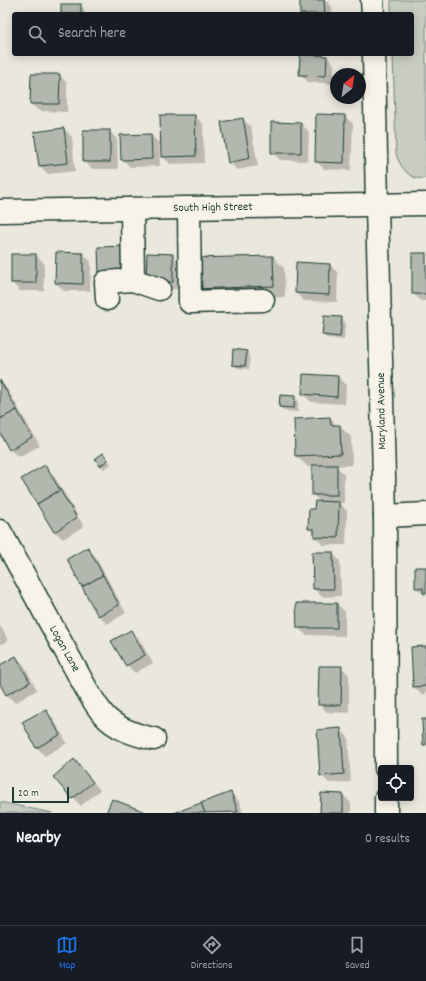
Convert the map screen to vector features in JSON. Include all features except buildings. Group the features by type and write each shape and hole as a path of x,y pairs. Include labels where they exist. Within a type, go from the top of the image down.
{"main road":[{"path":"372,0 373,12"},
{"name":"Maryland Avenue","path":"374,56 385,516 386,765"},
{"name":"South High Street","path":"0,211 426,204"},
{"path":"189,208 190,302 263,300"},
{"path":"132,209 133,280"},
{"path":"107,299 106,282 133,280 159,289"},
{"path":"385,516 426,514"},
{"name":"Logan Lane","path":"0,531 87,690 103,715 121,728 140,736 154,739"},
{"path":"386,801 386,813"}],"shaded area":[{"path":"391,0 426,0 426,178 412,177 401,165 396,154 393,56 414,56 414,12 391,12"},
{"path":"0,802 52,813 0,813"}]}
